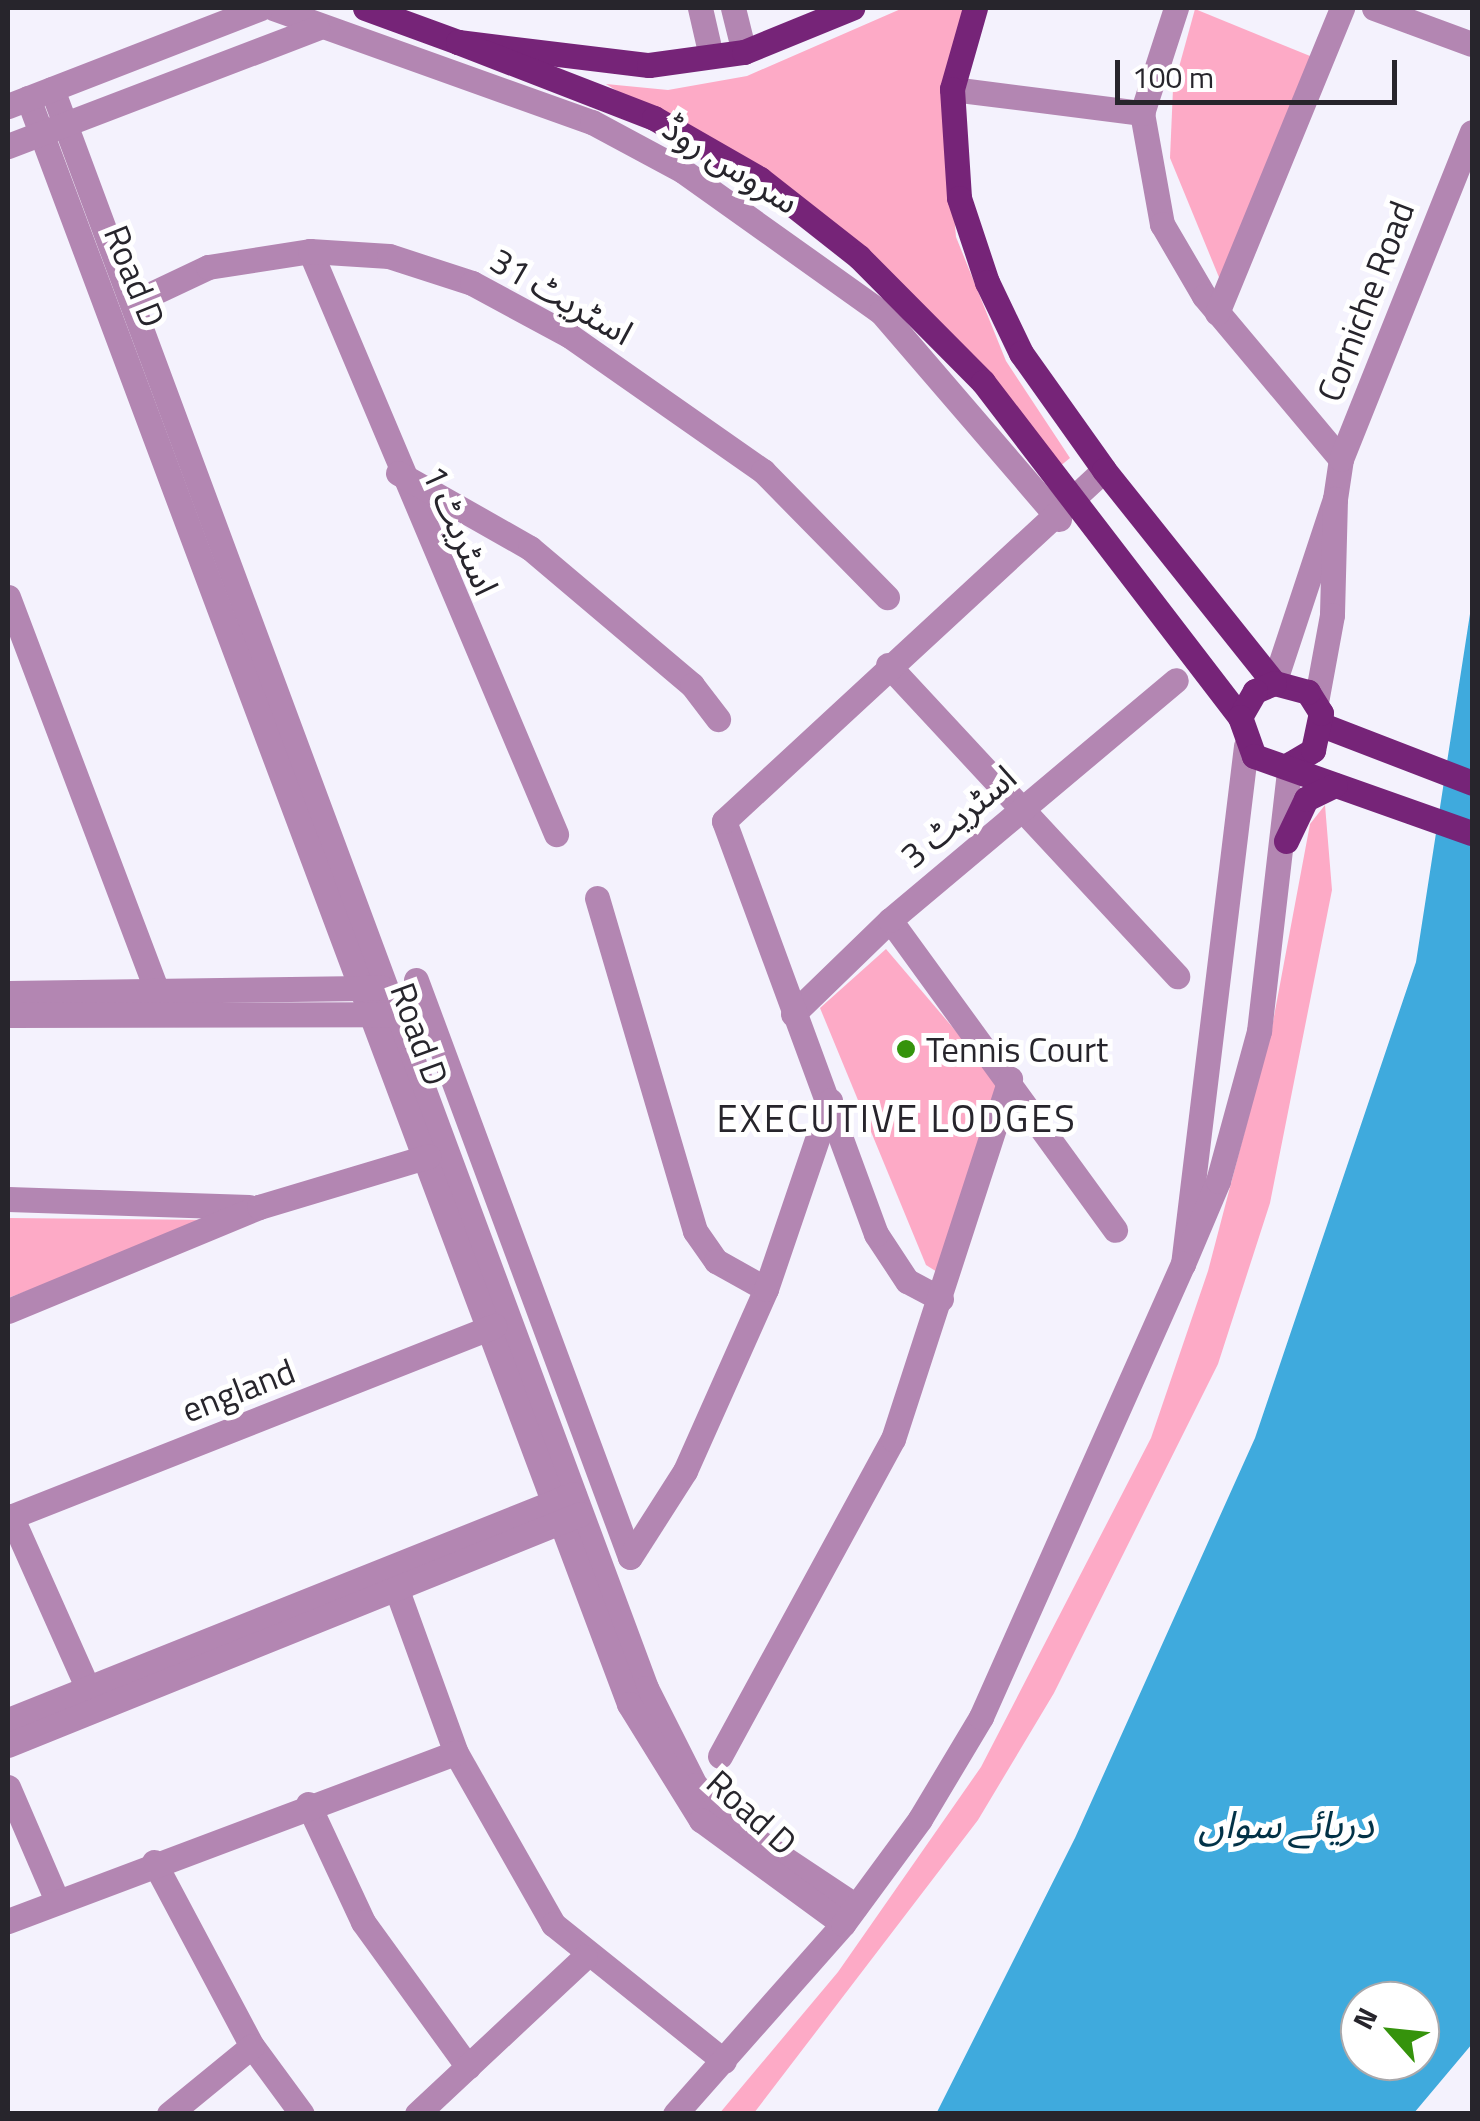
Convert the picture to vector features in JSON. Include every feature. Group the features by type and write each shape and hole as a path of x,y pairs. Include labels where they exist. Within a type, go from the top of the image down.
{"main road":[{"path":"364,8 654,118 760,179 938,336 1079,501 1240,717 1246,746 1265,762 1290,764 1342,787 1472,833"},
{"path":"458,42 649,64 744,52 852,8"},
{"path":"974,8 952,89 959,198 987,282 1021,353 1104,470 1274,683 1367,744 1472,783"},
{"path":"1240,717 1248,698 1274,683"},
{"path":"1290,764 1313,750 1319,713"},
{"path":"1286,841 1306,799 1342,787"}],"street":[{"path":"29,98 261,8"},
{"name":"سروس روڈ","path":"273,8 317,28 592,122 805,251 882,312 1059,519"},
{"path":"700,8 711,56"},
{"path":"733,8 744,52"},
{"path":"1176,8 1142,113 1162,224 1217,312 1341,459"},
{"path":"1217,312 1342,8"},
{"path":"1374,8 1472,44"},
{"path":"8,146 317,28"},
{"path":"952,89 1142,113"},
{"name":"Road D","path":"29,98 53,129 132,303 391,986 388,1014 428,1156 494,1326 571,1506"},
{"name":"Road D","path":"53,129 391,986"},
{"name":"Corniche Road","path":"1335,499 1341,459 1472,132"},
{"name":"اسٹریٹ 31","path":"132,303 208,268 310,250 390,256 439,272 570,336 763,472 887,597"},
{"name":"اسٹریٹ 1","path":"310,250 398,473 556,834"},
{"path":"941,1299 889,1262 830,1100 793,1014 724,821 888,666 1079,501 1104,470"},
{"path":"398,473 530,548 692,684 718,719"},
{"path":"1274,683 1335,499"},
{"path":"1319,713 1332,615 1335,499"},
{"path":"8,597 156,988"},
{"path":"888,666 1177,976"},
{"name":"اسٹریٹ 3","path":"793,1014 890,920 1176,680"},
{"path":"1183,1264 1246,746"},
{"path":"675,2114 849,1915 981,1717 1218,1180 1259,1031 1286,841 1290,764"},
{"path":"597,898 695,1231 716,1261 766,1289"},
{"path":"890,920 1010,1079 1115,1230"},
{"path":"8,994 391,986 630,1557 685,1471 766,1289 830,1100"},
{"path":"8,1015 388,1014"},
{"name":"Road D","path":"388,1014 571,1506 629,1704 681,1797 722,1841 849,1915"},
{"path":"720,1756 893,1439 1010,1079"},
{"path":"8,1311 259,1207 428,1156"},
{"path":"8,1199 259,1207"},
{"name":"england","path":"10,1517 494,1326"},
{"path":"8,1745 398,1593 571,1506"},
{"path":"8,1720 571,1506"},
{"path":"10,1517 88,1689"},
{"path":"398,1593 456,1753 529,1889 585,1957 724,2061"},
{"path":"8,1921 308,1804 456,1753"},
{"path":"8,1786 58,1901"},
{"path":"308,1804 363,1922 468,2067"},
{"path":"154,1862 252,2046 302,2114"},
{"path":"417,2114 585,1957"},
{"path":"169,2114 252,2046"}],"shaded area":[{"path":"903,8 966,8 946,120 956,237 1006,361 1070,458 1059,467 855,241 606,84 668,90 747,76"},
{"path":"1195,9 1315,58 1223,287 1170,158 1173,89"},
{"path":"1325,805 1332,890 1270,1203 1218,1364 1054,1693 978,1820 754,2113 719,2114 838,1972 981,1767 1151,1438 1208,1271 1272,1027 1310,824"},
{"path":"886,949 1000,1083 942,1275 926,1265 820,1008"},
{"path":"8,1218 218,1220 8,1298"}],"water":[{"name":"دریائے سواں","path":"1472,601 1472,2044 1414,2113 936,2114 1075,1838 1255,1438 1416,962"}],"place":[{"name":"Tennis Court","path":"906,1049"}],"district":[{"name":"EXECUTIVE LODGES","path":"897,1119"}]}
